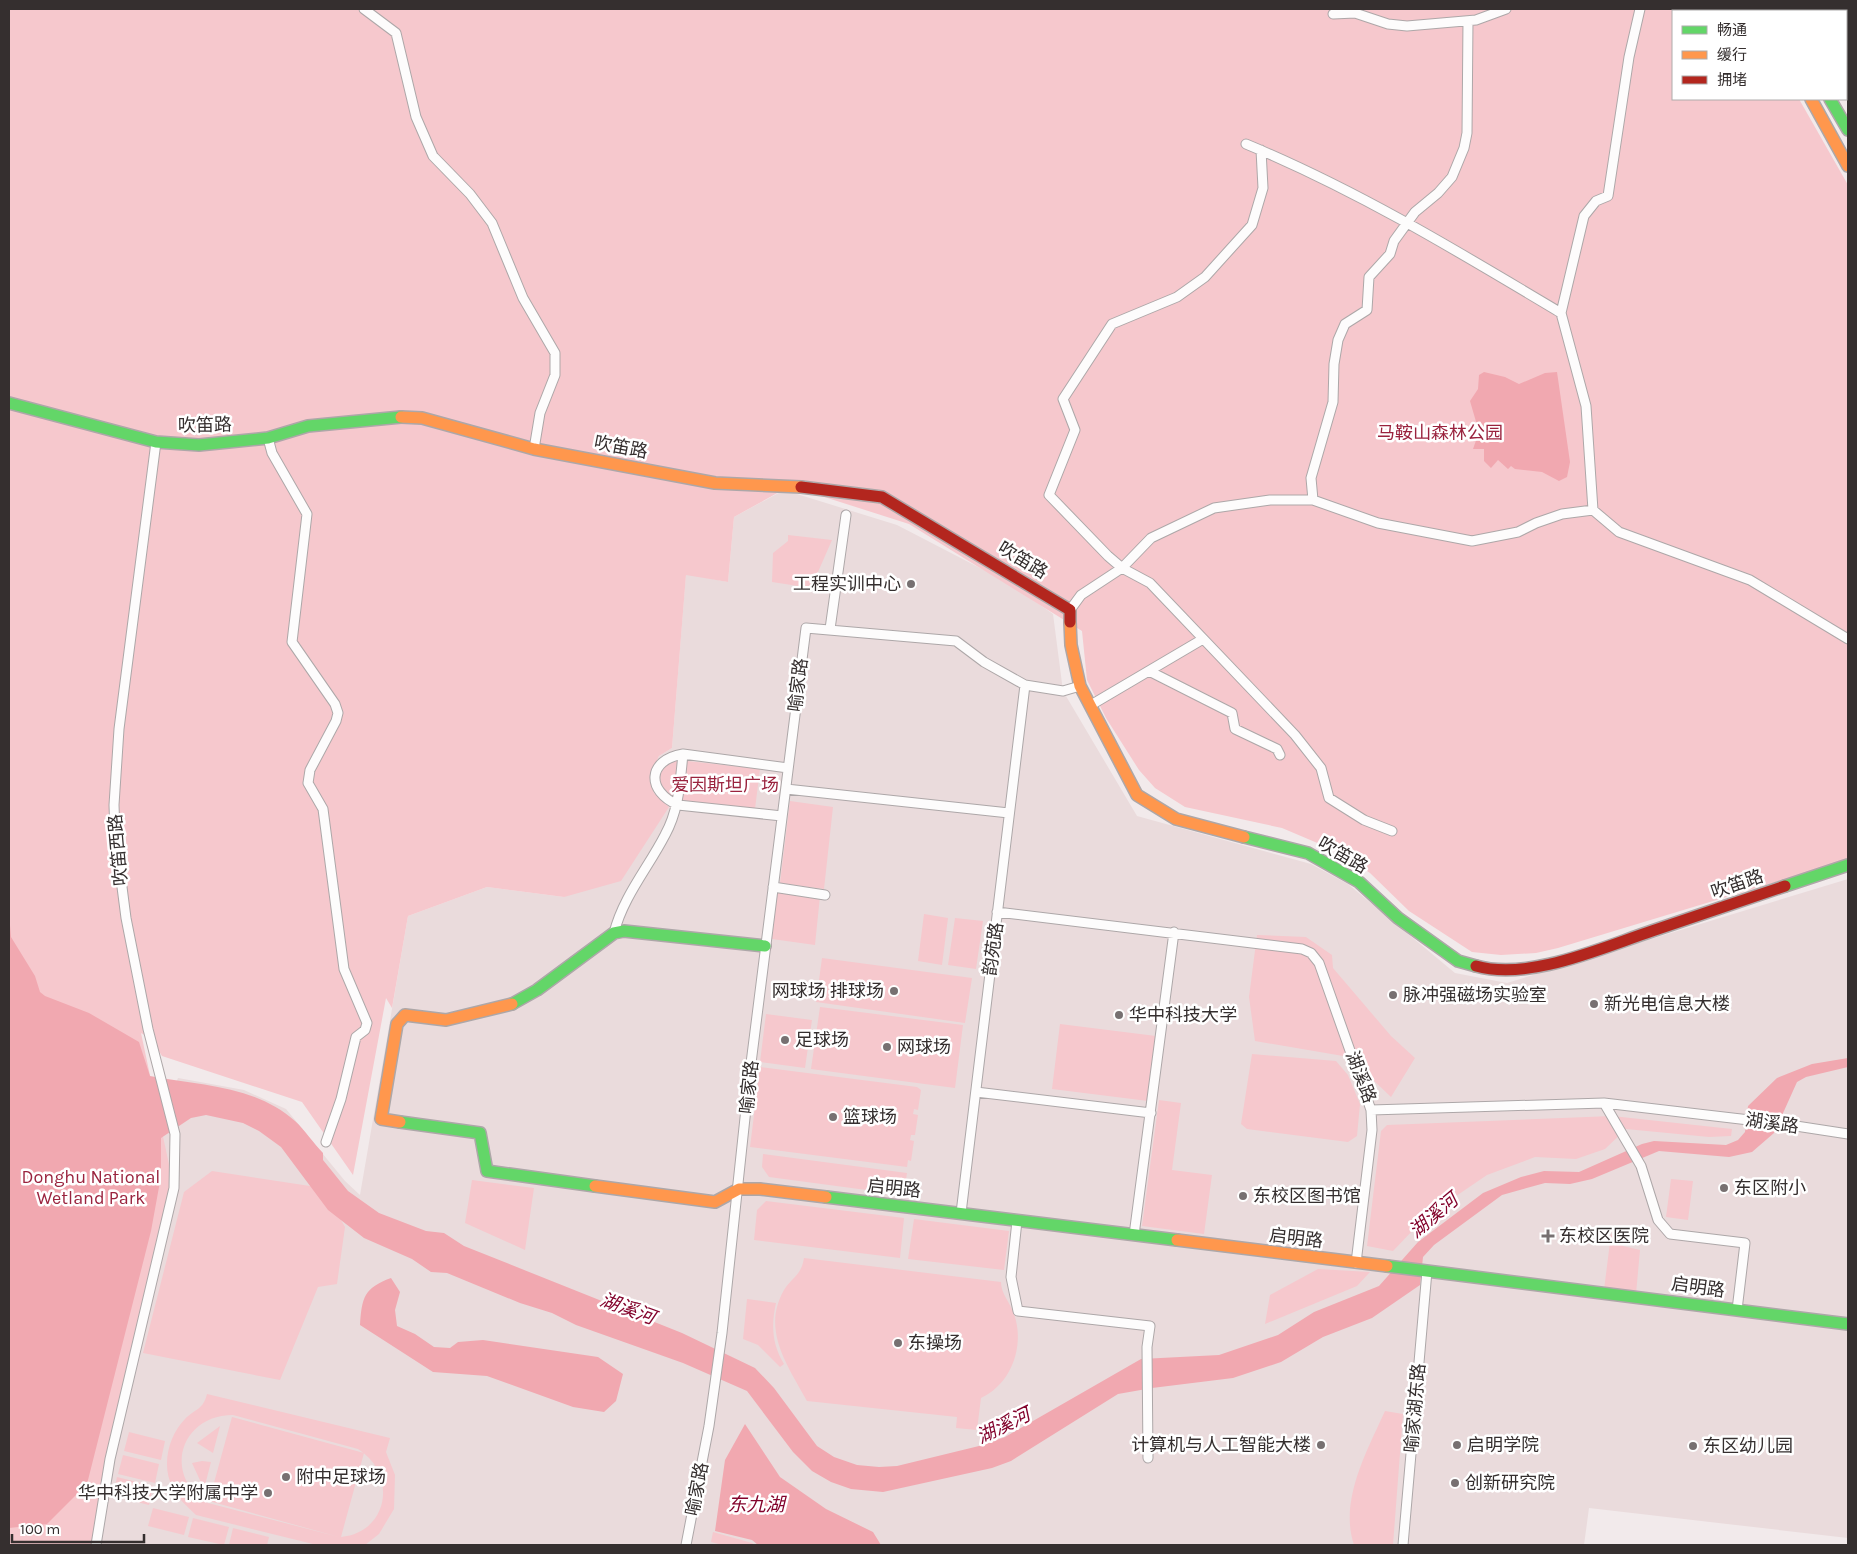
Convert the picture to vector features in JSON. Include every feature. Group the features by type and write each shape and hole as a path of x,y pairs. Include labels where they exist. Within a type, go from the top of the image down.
{"main road":[{"path":"1812,100 1848,166"},
{"path":"1831,100 1848,130"},
{"name":"吹笛路","path":"9,403 156,442 199,445 268,438 308,426 399,417 422,418 534,449 715,483 786,485 882,497 1070,610 1071,645 1080,686 1137,795 1176,819 1308,853 1359,882 1398,918 1458,961 1486,969 1530,968 1573,958 1848,865"},
{"path":"738,1189 716,1202 487,1172 483,1160 484,1145 480,1132 382,1119 397,1024 405,1016 446,1020 513,1004 537,990 614,933 624,931 766,946"},
{"name":"启明路","path":"738,1189 760,1189 961,1213 1386,1267 1527,1282 1848,1324"}],"street":[{"path":"364,9 396,33 416,117 433,156 470,194 492,223 523,298 555,353 555,375 540,413 534,449"},
{"path":"1333,14 1355,13 1388,24 1407,26 1468,21 1506,9"},
{"path":"1593,510 1586,406 1561,313 1584,216 1596,201 1608,196 1629,57 1640,9"},
{"path":"1314,500 1311,478 1333,402 1334,364 1338,340 1346,324 1367,310 1369,277 1390,254 1394,241 1415,212 1438,193 1452,177 1464,148 1467,133 1468,21"},
{"path":"1246,144 1292,163 1408,222 1561,313"},
{"path":"1261,150 1263,188 1252,225 1205,277 1177,297 1112,324 1063,399 1075,430 1049,495 1108,556 1122,568 1150,583 1295,735 1321,768 1329,798 1364,820 1392,831"},
{"path":"268,438 272,453 307,514 292,642 335,704 338,713 336,721 310,770 308,783 323,809 344,969 367,1023 365,1030 356,1036 341,1099 326,1142"},
{"name":"吹笛西路","path":"96,1545 110,1459 174,1188 175,1134 158,1072 126,918 115,833 116,753 156,442"},
{"path":"1070,610 1081,595 1122,568 1150,538 1214,508 1270,500 1314,500 1378,524 1472,542 1518,532 1536,522 1562,514 1593,510 1620,532 1750,580 1848,639"},
{"path":"846,515 830,629 956,641 964,645 984,662 1025,686 1063,691 1080,686"},
{"name":"喻家路","path":"686,1545 709,1426 722,1333 766,946 806,628 830,629"},
{"path":"1091,705 1203,639"},
{"path":"1149,671 1232,713 1235,729 1278,749 1280,754"},
{"name":"韵苑路","path":"961,1213 1025,686"},
{"path":"782,816 678,805 665,799 660,794 656,788 655,775 659,765 668,756 683,754 788,768"},
{"path":"614,933 618,915 666,834 678,805 683,754"},
{"path":"786,789 1009,813"},
{"path":"774,887 825,894"},
{"name":"湖溪路","path":"998,912 1174,932 1302,949 1311,953 1319,963 1371,1110 1604,1103 1743,1119 1848,1134"},
{"path":"1134,1235 1174,932"},
{"path":"976,1092 1151,1113"},
{"path":"1604,1103 1641,1166 1658,1220 1670,1234 1746,1243 1737,1310"},
{"path":"1356,1263 1371,1138 1371,1110"},
{"path":"1017,1221 1011,1278 1018,1311 1150,1326 1147,1350 1148,1458"},
{"name":"喻家湖东路","path":"1403,1545 1426,1271"}],"shaded area":[{"name":"华中科技大学","path":"784,490 897,525 1007,582 1053,614 1063,691 1137,816 1311,864 1348,884 1455,973 1507,983 1848,879 1848,1538 1589,1508 1584,1545 9,1545 9,881 160,1122 178,1078 244,1090 286,1109 345,1181 360,1195 408,916 487,887 564,897 654,793 650,775 659,756 672,748 686,574 728,582 734,517"}],"green space":[{"name":"马鞍山森林公园","path":"9,9 1749,10 1672,10 1672,100 1800,100 1848,185 1848,860 1558,948 1536,953 1501,955 1472,952 1409,911 1370,873 1341,853 1282,828 1185,807 1155,788 1139,770 1106,718 1087,680 1082,631 909,524 790,486 734,517 728,582 686,575 672,748 659,756 650,775 654,793 669,807 621,881 564,897 487,887 408,916 392,1008 386,998 353,1175 302,1102 162,1056 151,1039 141,1033 174,1188 92,1545 9,1545"},
{"path":"788,535 832,540 811,588 772,582 773,553 788,541"},
{"name":"爱因斯坦广场","path":"678,760 760,769 755,809 680,801 670,797 662,787 660,770 668,761"},
{"path":"790,801 833,807 824,889 780,883"},
{"path":"777,890 820,896 815,945 772,939"},
{"path":"924,914 948,918 942,965 918,961"},
{"path":"955,918 983,921 976,969 948,965"},
{"path":"1257,935 1306,937 1332,955 1333,968 1391,1036 1415,1058 1391,1097 1349,1057 1255,1041 1249,997"},
{"name":"网球场 排球场","path":"822,958 972,978 965,1023 816,1002"},
{"name":"网球场","path":"820,1007 963,1025 955,1088 811,1069"},
{"name":"足球场","path":"766,1014 812,1020 805,1068 760,1062"},
{"path":"1060,1024 1156,1036 1148,1101 1052,1089"},
{"path":"1252,1054 1336,1061 1348,1075 1360,1104 1357,1136 1348,1142 1247,1129 1241,1124"},
{"name":"篮球场","path":"760,1067 917,1087 921,1090 918,1110 914,1109 913,1114 918,1115 915,1135 911,1135 910,1140 914,1141 911,1161 908,1160 907,1167 750,1147"},
{"path":"1159,1100 1181,1103 1172,1170 1212,1175 1204,1234 1142,1226"},
{"path":"1612,1116 1732,1129 1731,1136 1709,1137 1626,1129 1605,1149 1576,1159 1535,1157 1487,1175 1440,1207 1415,1228 1393,1251 1367,1246 1381,1131 1387,1125"},
{"path":"763,1154 907,1173 904,1195 769,1177 762,1167"},
{"path":"212,1171 323,1188 345,1227 337,1284 318,1287 280,1380 143,1353 184,1192"},
{"path":"1671,1179 1693,1181 1688,1220 1666,1217"},
{"path":"472,1180 534,1188 525,1250 465,1223"},
{"path":"766,1201 904,1218 900,1258 754,1240 757,1210"},
{"path":"914,1219 1009,1231 1004,1270 908,1259"},
{"path":"1611,1234 1623,1246 1640,1250 1636,1294 1604,1290"},
{"name":"东操场","path":"804,1258 1001,1282 1002,1290 1014,1314 1017,1326 1017,1351 1008,1373 1001,1383 992,1392 981,1398 977,1430 956,1428 957,1417 807,1401 785,1361 776,1333 775,1319 784,1290 799,1272"},
{"path":"1318,1269 1370,1272 1357,1286 1265,1324 1270,1295"},
{"path":"747,1299 776,1303 773,1319 775,1342 784,1364 780,1367 758,1345 743,1339"},
{"path":"207,1394 390,1438 386,1452 395,1475 394,1509 379,1534 365,1545 317,1545 196,1515 183,1503 175,1492 169,1480 167,1461 174,1434 185,1419 201,1406","holes":["233,1415 358,1449 362,1453 232,1417 209,1501 339,1537 208,1503 194,1491 185,1478 182,1463 183,1449 190,1436 200,1425 215,1418","364,1454 379,1472 383,1486 382,1500 378,1513 370,1525 357,1533 341,1537"]},
{"path":"1385,1411 1403,1414 1393,1545 1354,1545 1350,1528 1352,1494 1363,1459"},
{"path":"220,1426 213,1453 197,1443"},
{"path":"129,1432 165,1441 161,1460 124,1451"},
{"path":"123,1455 159,1464 155,1483 118,1474"},
{"path":"211,1462 204,1489 192,1463"},
{"path":"117,1477 153,1486 149,1505 113,1496"},
{"path":"153,1508 189,1517 184,1535 148,1526"},
{"path":"193,1518 229,1527 224,1545 188,1537"},
{"path":"233,1528 269,1537 267,1545 229,1545"},
{"path":"713,1532 755,1545 723,1545 711,1542"}],"water":[{"path":"1484,372 1505,377 1519,384 1545,373 1557,372 1570,462 1567,477 1559,481 1542,472 1515,469 1511,466 1508,469 1498,460 1491,468 1484,461 1484,449 1473,449 1479,432 1470,401 1478,389 1479,375"},
{"path":"9,913 11,937 35,976 40,992 45,996 89,1013 139,1042 150,1076 227,1089 262,1100 279,1109 299,1125 323,1153 323,1160 348,1191 379,1213 426,1231 444,1233 464,1246 682,1333 755,1368 774,1388 817,1446 834,1457 857,1465 879,1467 897,1466 979,1446 1005,1437 1141,1359 1219,1355 1278,1335 1314,1312 1379,1286 1418,1242 1483,1193 1521,1177 1544,1171 1579,1172 1642,1144 1654,1141 1726,1145 1738,1140 1745,1132 1748,1106 1777,1078 1812,1064 1848,1058 1848,1067 1806,1077 1797,1082 1774,1133 1752,1152 1729,1157 1659,1151 1592,1179 1570,1184 1545,1183 1502,1195 1434,1245 1423,1257 1420,1285 1372,1318 1323,1337 1281,1362 1233,1378 1118,1394 1011,1461 992,1468 883,1492 851,1489 831,1482 812,1471 793,1452 747,1391 683,1363 576,1325 552,1313 520,1303 447,1273 431,1272 412,1259 364,1238 328,1210 281,1147 259,1131 243,1123 206,1115 191,1118 161,1138 161,1176 151,1231 87,1484 47,1524 9,1528"},
{"path":"391,1278 400,1292 395,1310 397,1326 415,1334 434,1347 450,1348 458,1342 483,1340 598,1357 623,1374 616,1401 604,1412 573,1407 487,1376 433,1372 360,1325 362,1307 366,1295 375,1286"},
{"name":"东九湖","path":"745,1424 780,1477 826,1509 873,1532 881,1545 758,1545 752,1540 715,1531 725,1460"}],"traffic: fast":[{"path":"1831,100 1848,130"},
{"path":"9,403 156,442 199,445 268,438 308,426 401,417"},
{"path":"1244,837 1308,853 1359,882 1398,918 1458,961 1476,966"},
{"path":"1785,886 1848,865"},
{"path":"512,1004 537,990 614,933 624,931 765,946"},
{"path":"400,1122 480,1133 487,1171 595,1186"},
{"path":"826,1197 1177,1240"},
{"path":"1387,1266 1848,1324"}],"traffic: slow":[{"path":"1812,100 1848,166"},
{"path":"401,417 422,418 534,449 715,483 801,487"},
{"path":"1070,622 1071,645 1080,686 1137,795 1176,819 1244,837"},
{"path":"400,1122 381,1119 397,1024 405,1015 446,1020 512,1004"},
{"path":"595,1186 715,1202 739,1189 760,1189 826,1197"},
{"path":"1177,1240 1387,1266"}],"traffic: jam":[{"path":"801,487 882,497 1070,610 1070,622"},
{"path":"1476,966 1497,969 1542,966 1588,954 1785,886"}],"place":[{"name":"工程实训中心","path":"911,584"},
{"name":"网球场 排球场","path":"894,991"},
{"name":"脉冲强磁场实验室","path":"1393,995"},
{"name":"新光电信息大楼","path":"1594,1004"},
{"name":"华中科技大学","path":"1119,1015"},
{"name":"足球场","path":"785,1040"},
{"name":"网球场","path":"887,1047"},
{"name":"篮球场","path":"833,1117"},
{"name":"东区附小","path":"1724,1188"},
{"name":"东校区图书馆","path":"1243,1196"},
{"name":"东校区医院","path":"1548,1236"},
{"name":"东操场","path":"898,1343"},
{"name":"计算机与人工智能大楼","path":"1321,1445"},
{"name":"启明学院","path":"1457,1445"},
{"name":"东区幼儿园","path":"1693,1446"},
{"name":"附中足球场","path":"286,1477"},
{"name":"创新研究院","path":"1455,1483"},
{"name":"华中科技大学附属中学","path":"268,1493"}],"park label":[{"name":"Donghu National Wetland Park","path":"91,1187"}],"water label":[{"name":"湖溪河","path":"1433,1215"},
{"name":"湖溪河","path":"628,1308"},
{"name":"湖溪河","path":"1003,1425"}]}
